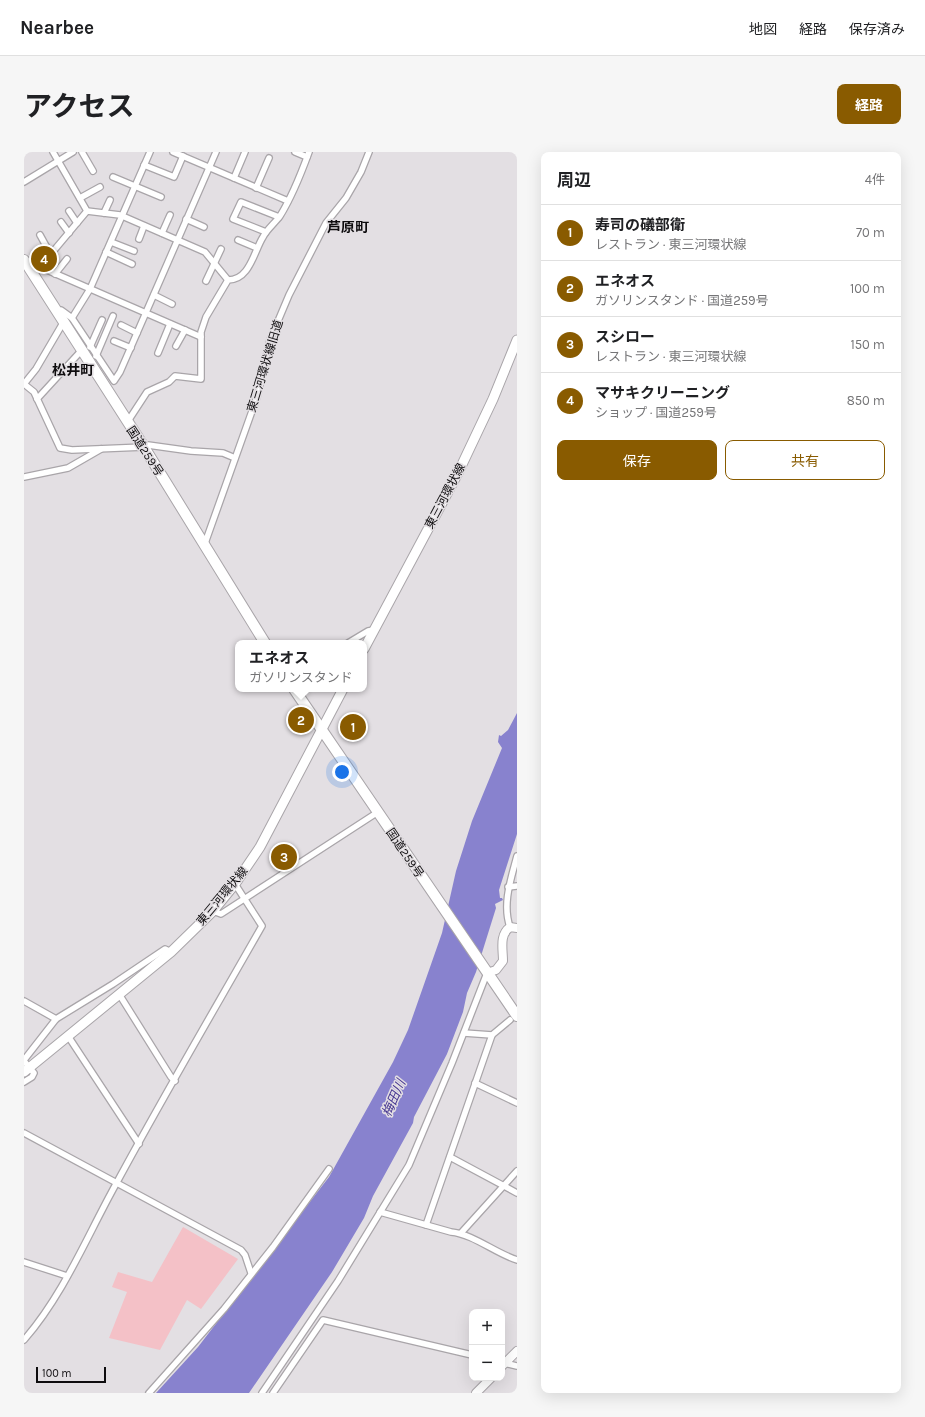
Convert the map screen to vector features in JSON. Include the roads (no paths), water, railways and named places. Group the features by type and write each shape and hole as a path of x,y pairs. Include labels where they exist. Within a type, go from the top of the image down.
{"highway":[{"name":"国道259号","path":"25,264 56,311 68,321 86,349 126,421 144,447 204,547 263,640"},
{"name":"国道259号","path":"296,692 487,973 514,1018"}],"main road":[{"name":"東三河環状線","path":"367,643 458,473 493,399 517,340"},
{"name":"東三河環状線","path":"25,1065 68,1036 171,952 213,911 235,884 260,848 341,692"}],"street":[{"path":"53,152 88,211"},
{"path":"24,182 74,152"},
{"path":"82,152 93,171"},
{"path":"150,152 90,289 25,387 34,392 60,448 72,450 144,447 148,445 164,446 191,452 223,453 236,458"},
{"path":"86,349 96,356 114,381 120,372 131,348 216,152"},
{"path":"234,178 245,152"},
{"path":"126,421 130,418 148,390 169,382 175,376 201,379 201,337 206,317 228,280 232,280 247,270 266,232 279,216 288,201 296,186 308,155 295,152"},
{"name":"東三河環状線旧道","path":"204,547 257,397 270,340 289,295 326,223 346,198 361,172 369,152"},
{"path":"176,153 185,155 209,168 288,201"},
{"path":"144,165 174,177 185,155"},
{"path":"256,188 268,158"},
{"path":"113,177 161,197"},
{"path":"80,198 100,187"},
{"path":"104,213 110,200"},
{"path":"266,232 233,219 241,202 279,216"},
{"path":"70,211 77,223"},
{"path":"88,211 122,217 205,252 228,280"},
{"path":"40,267 88,211"},
{"path":"162,234 170,215"},
{"path":"186,219 204,227"},
{"path":"61,222 69,234"},
{"path":"139,239 144,226"},
{"path":"40,235 51,255"},
{"path":"238,240 257,248"},
{"path":"111,242 134,251"},
{"path":"206,281 221,249"},
{"path":"106,252 132,264"},
{"path":"55,274 67,259"},
{"path":"25,264 40,267 201,337"},
{"path":"154,295 172,304"},
{"path":"96,356 113,316"},
{"path":"37,399 86,349 102,320"},
{"path":"158,353 170,324"},
{"path":"121,325 137,333"},
{"path":"176,346 185,330"},
{"path":"114,341 131,348"},
{"path":"24,477 68,468 103,448"},
{"path":"353,640 368,631 374,630"},
{"path":"213,911 221,914 378,812"},
{"path":"262,1393 338,1281 418,1146 487,973 496,970 503,962 502,938 504,932 513,927 506,916 508,887 517,856"},
{"path":"24,1340 43,1318 116,1183 262,926 235,884"},
{"path":"508,887 517,886"},
{"path":"24,1082 32,1077 34,1073 25,1065 56,1019 113,984 165,949 171,952"},
{"path":"119,994 175,1081"},
{"path":"24,1000 56,1019"},
{"path":"426,1225 492,1035 514,1018"},
{"path":"464,1033 492,1035"},
{"path":"68,1036 139,1144"},
{"path":"476,1082 517,1104"},
{"path":"24,1133 241,1250 245,1255 251,1273"},
{"path":"450,1157 517,1193"},
{"path":"149,1393 215,1320 273,1247 329,1169"},
{"path":"461,1232 517,1171"},
{"path":"380,1212 426,1225 461,1232 503,1255 517,1260"},
{"path":"24,1262 67,1276"},
{"path":"275,1393 323,1320 469,1354"},
{"path":"505,1362 517,1350"},
{"path":"505,1364 517,1366"},
{"path":"476,1393 488,1381"}],"water":[{"name":"梅田川","path":"517,713 517,834 499,890 500,898 503,900 495,904 496,908 476,972 467,993 463,1012 447,1054 414,1117 413,1123 373,1196 364,1218 332,1272 249,1393 156,1393 198,1347 329,1177 393,1062 408,1030 442,933 456,871 472,821 502,748 498,742 499,735 501,736 508,730"}],"place":[{"name":"マサキクリーニング","path":"44,259"},
{"name":"エネオス","path":"301,720"},
{"name":"寿司の礒部衛","path":"353,727"},
{"name":"スシロー","path":"284,857"}],"district":[{"name":"芦原町","path":"348,227"},
{"name":"松井町","path":"73,370"}]}
